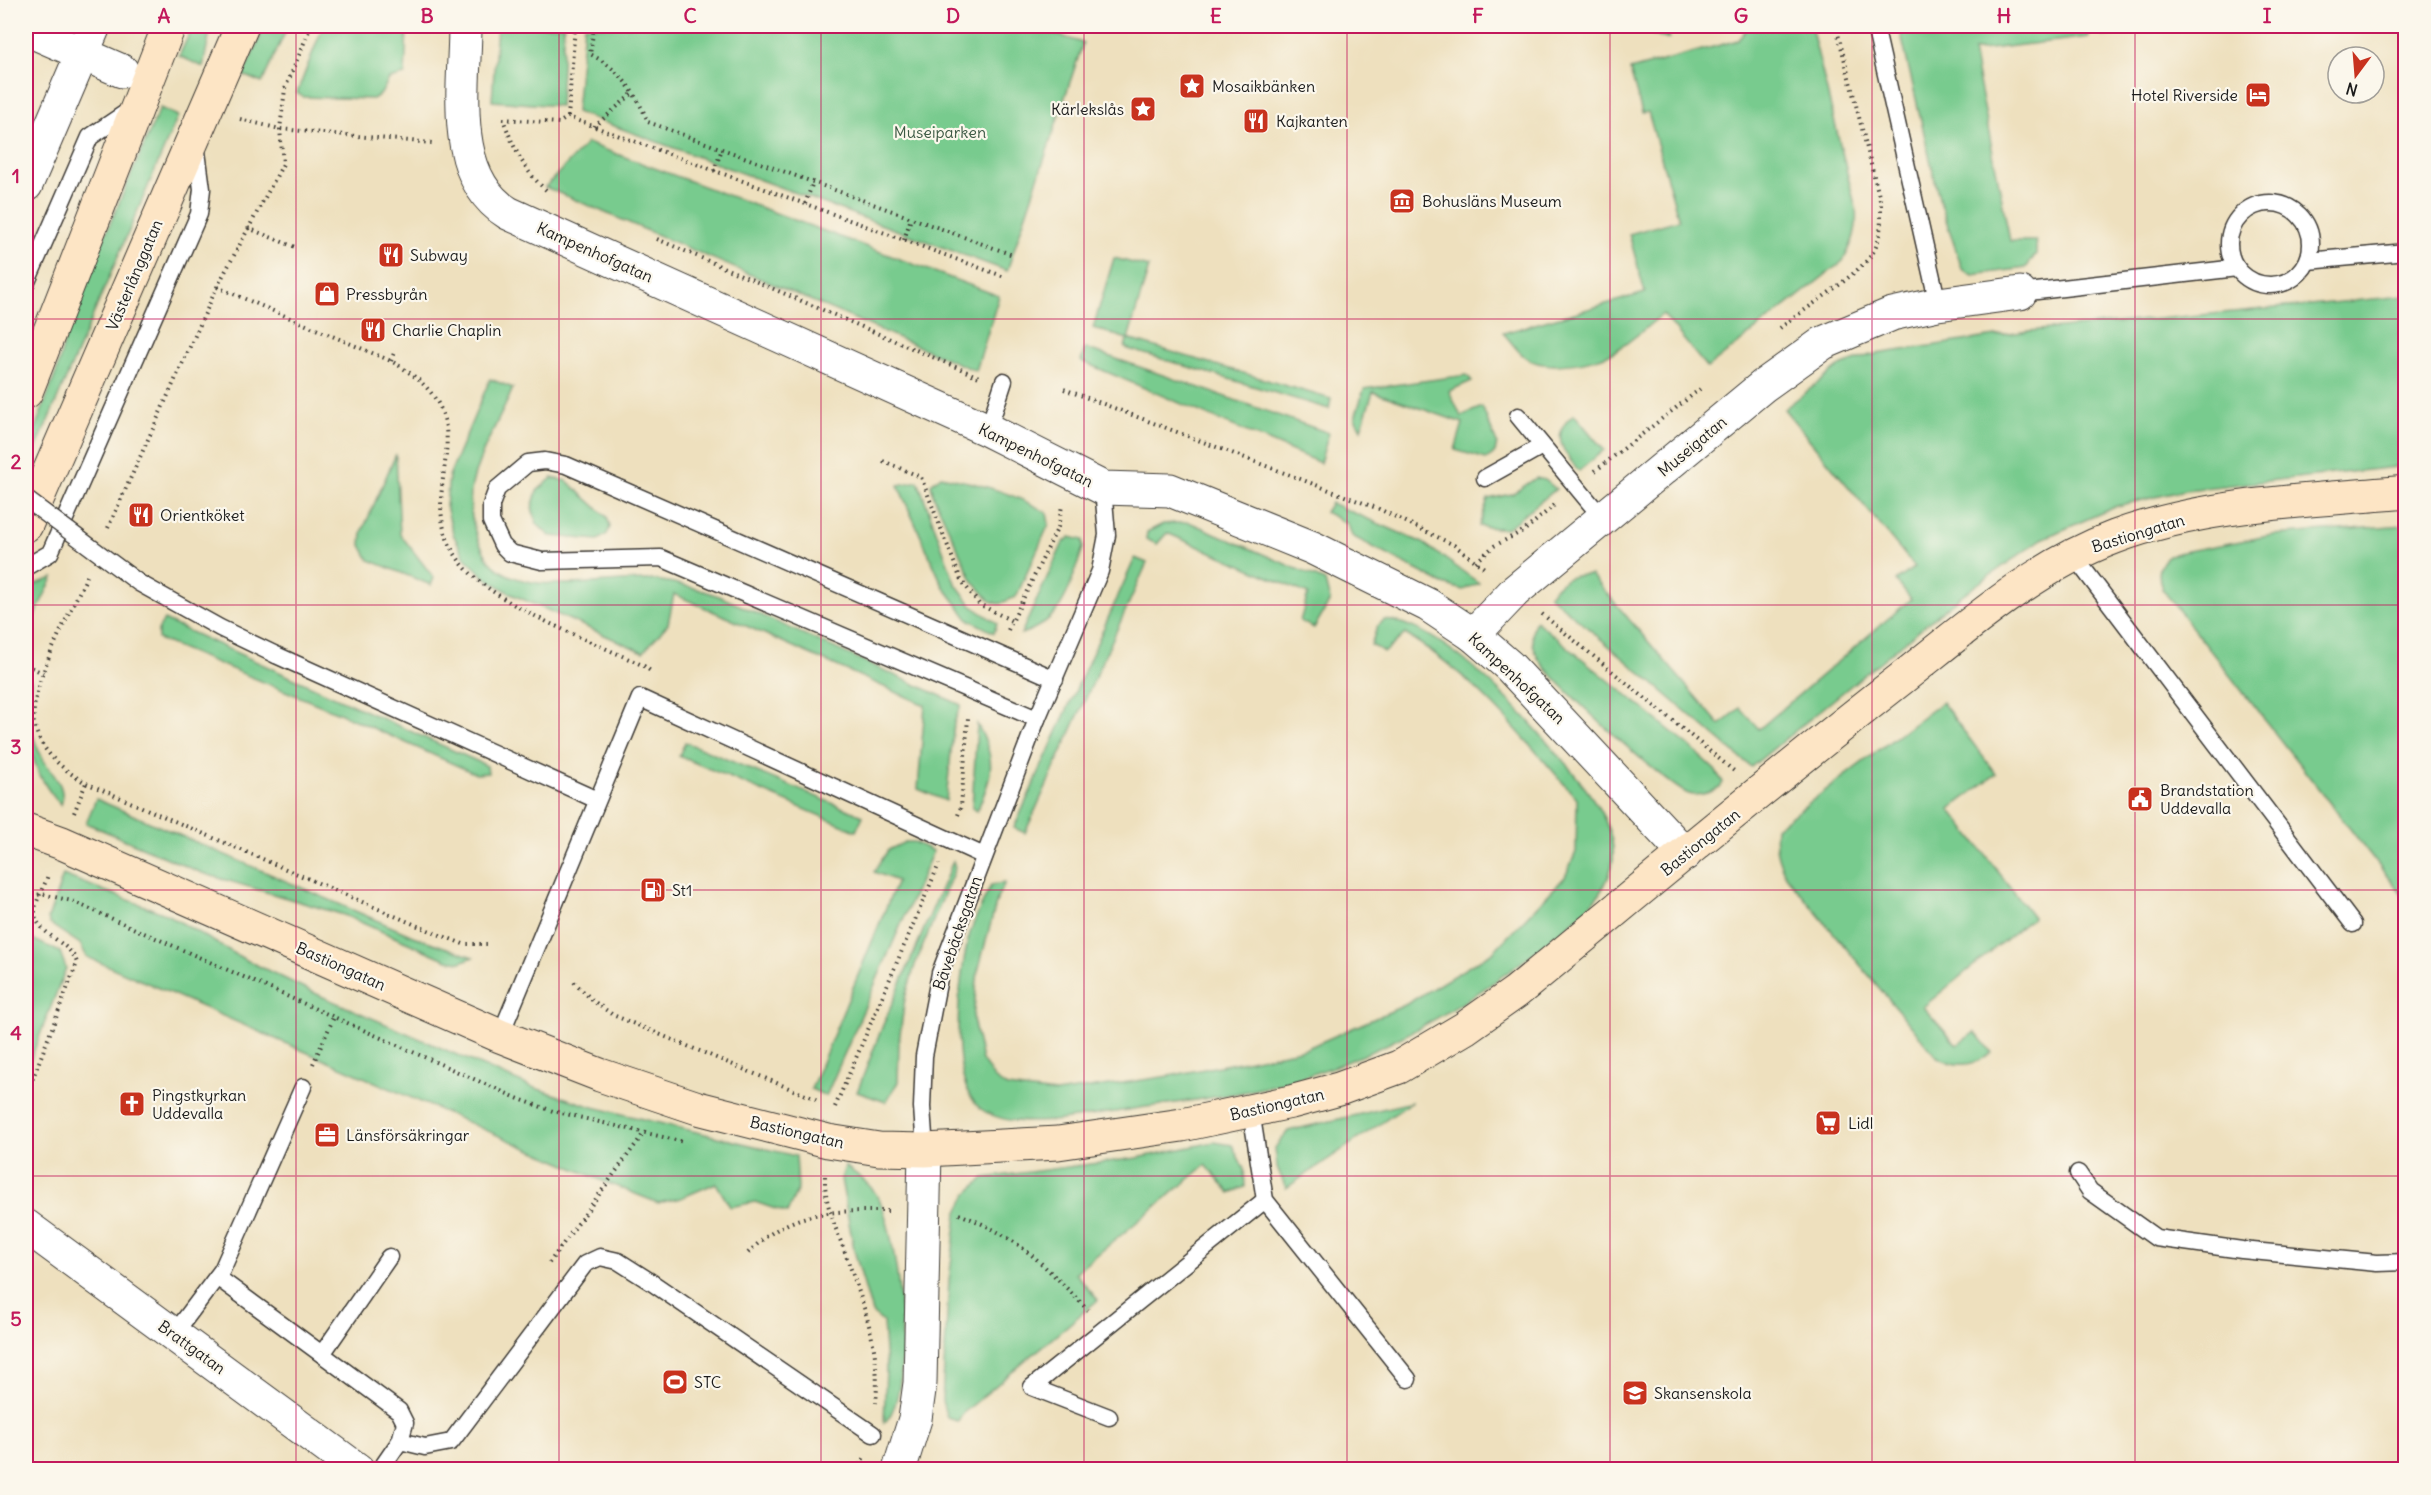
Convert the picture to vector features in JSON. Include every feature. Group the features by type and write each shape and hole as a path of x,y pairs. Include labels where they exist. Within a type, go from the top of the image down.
{"main road":[{"path":"26,392 169,26"},
{"name":"Västerlånggatan","path":"26,525 242,26"},
{"name":"Bastiongatan","path":"26,830 62,843 500,1036 600,1075 698,1108 828,1141 879,1149 925,1150 1058,1143 1182,1125 1251,1111 1339,1089 1399,1067 1465,1028 1516,992 1853,716 2035,578 2073,555 2115,537 2205,514 2406,492"}],"street":[{"name":"Kampenhofgatan","path":"465,26 464,113 467,150 482,191 493,204 988,430 1103,488 1170,490 1366,572 1448,617 1509,666 1685,854"},
{"path":"26,29 88,39 122,70"},
{"path":"26,185 88,39"},
{"name":"Museigatan","path":"1473,635 1515,591 1604,520 1763,386 1823,343 1892,314 1938,304 2020,293"},
{"name":"Bävebäcksgatan","path":"899,1470 915,1419 920,1383 925,1150"},
{"name":"Brattgatan","path":"26,1226 358,1470"}],"lane":[{"path":"1875,26 1938,304"},
{"path":"26,284 90,137 136,106"},
{"path":"26,567 50,553 198,214 202,189 195,135"},
{"path":"2267,202 2282,203 2295,210 2305,220 2311,234 2312,248 2308,261 2294,277 2275,285 2261,284 2247,278 2237,268 2230,255 2229,241 2232,226 2241,214 2253,206 2267,202"},
{"path":"2308,261 2406,252"},
{"path":"2020,293 2237,268"},
{"path":"988,430 1004,383"},
{"path":"1518,417 1604,520"},
{"path":"1485,478 1542,446"},
{"path":"1037,719 661,558 542,561 510,553 502,545 491,521 491,505 497,489 528,463 545,461 566,465 1055,679"},
{"name":"Bävebäcksgatan","path":"925,1150 922,1107 924,1056 940,973 1037,719 1100,571 1107,535 1103,488"},
{"path":"26,499 139,583 220,628 597,800"},
{"path":"2073,555 2353,924"},
{"path":"500,1036 640,698 984,856"},
{"path":"174,1334 217,1277 303,1087"},
{"path":"1251,1111 1265,1200 1408,1379"},
{"path":"2078,1173 2090,1191 2156,1238 2242,1250 2377,1263 2406,1262"},
{"path":"1109,1417 1032,1387 1265,1200"},
{"path":"322,1354 389,1257"},
{"path":"400,1441 425,1447 451,1442 585,1264 600,1257 618,1261 653,1280 802,1378 873,1434"},
{"path":"217,1277 399,1412 405,1423 400,1441 380,1470"}],"path":[{"path":"104,537 217,287 283,164 280,129 285,89 311,26"},
{"path":"568,117 575,26"},
{"path":"594,26 590,54 619,74 633,93 648,122 1013,255"},
{"path":"1770,335 1857,270 1872,253 1882,228 1881,204 1836,26"},
{"path":"594,127 633,93"},
{"path":"568,117 1005,278"},
{"path":"555,195 546,190 526,171 503,119 559,123 568,117"},
{"path":"238,118 280,129 434,143"},
{"path":"714,171 722,149"},
{"path":"805,204 813,182"},
{"path":"904,240 911,218"},
{"path":"248,228 295,247"},
{"path":"651,237 1004,383"},
{"path":"217,287 391,361 413,374 440,403 447,423 440,508 448,538 461,563 482,585 507,601 644,666 660,679"},
{"path":"391,361 394,353"},
{"path":"1476,562 1494,546 1525,530 1704,387"},
{"path":"1064,389 1368,504 1454,545 1515,591 1734,771"},
{"path":"883,461 921,477 961,580 979,604 1012,621"},
{"path":"1005,636 1058,527 1062,505"},
{"path":"90,568 43,673 36,696 34,723 53,760 86,783 418,926 463,944 488,944"},
{"path":"26,664 43,673"},
{"path":"574,981 592,1000 613,1015 836,1108 864,1034 961,807 968,713"},
{"path":"74,815 86,783"},
{"path":"949,811 958,815"},
{"path":"26,1096 77,963 71,950 38,922 35,908 50,871"},
{"path":"26,897 42,894 72,902 468,1077 553,1111 689,1144"},
{"path":"303,1087 334,1017"},
{"path":"824,1169 826,1201 873,1332 878,1375 873,1434 857,1470"},
{"path":"813,1173 825,1176"}],"green space":[{"path":"193,26 211,26 203,67 179,56"},
{"path":"265,26 288,26 262,83 243,75"},
{"path":"323,26 407,26 405,75 389,79 381,94 373,99 303,97 297,93"},
{"path":"497,26 564,26 560,106 492,101"},
{"name":"Museiparken","path":"584,26 1030,26 1083,43 1007,271 576,112"},
{"path":"1636,26 1664,26 1669,39 1637,30"},
{"path":"1749,26 1811,26 1856,209 1854,236 1843,261 1707,368 1663,314 1621,347 1595,359 1556,365 1533,362 1525,357 1503,333 1645,293 1629,234 1679,220 1648,112 1642,113 1630,70 1738,40"},
{"path":"1899,26 2088,26 2089,37 1973,51 2010,241 2036,241 2036,254 2026,268 1973,275 1962,269 1939,198"},
{"path":"2102,26 2164,26 2165,30 2102,36"},
{"path":"160,108 178,116 27,470 26,452 56,373 73,309"},
{"path":"587,143 999,296 976,371 545,187"},
{"path":"1114,258 1149,267 1128,339 1331,399 1329,409 1125,348 1127,339 1093,328"},
{"path":"2405,296 2405,466 2186,490 2117,506 2042,539 1962,595 1751,767 1549,595 1567,579 1577,575 1591,575 1720,725 1740,708 1759,729 1911,599 1896,581 1915,567 1784,409 1840,366 1870,355 2029,331"},
{"path":"1085,348 1329,433 1320,463 1081,361"},
{"path":"1467,375 1472,381 1449,391 1461,416 1482,407 1497,443 1495,453 1486,459 1455,450 1463,423 1373,392 1361,429 1355,418 1364,389"},
{"path":"490,379 513,388 480,460 471,492 475,530 489,560 503,572 522,580 543,583 652,580 702,590 961,705 954,723 946,801 918,789 925,705 674,594 668,624 643,652 511,594 486,578 466,559 453,534 446,506 449,476"},
{"path":"1574,414 1604,450 1579,471 1564,450 1560,436 1566,422"},
{"path":"396,454 400,534 434,578 431,585 369,560 361,545 362,532"},
{"path":"941,476 1009,494 1047,513 1049,524 1016,597 999,604 990,601 972,580 934,497 931,484"},
{"path":"552,478 567,481 607,517 610,527 607,534 598,540 550,536 537,524 532,508 537,491"},
{"path":"1536,478 1545,480 1556,489 1506,529 1479,526 1488,499 1512,494"},
{"path":"918,481 955,583 973,607 997,623 994,633 968,619 943,586 898,485"},
{"path":"1331,503 1423,543 1479,583 1463,590 1443,584 1352,536 1348,524 1325,512"},
{"path":"1189,522 1325,581 1330,601 1314,628 1300,621 1308,594 1167,533 1157,544 1146,539 1147,532 1163,524"},
{"path":"2406,525 2405,899 2162,589 2159,571 2166,558 2177,553 2273,535"},
{"path":"1070,537 1083,540 1083,548 1069,589 1056,611 1047,620 1036,628 1021,634 1063,543"},
{"path":"1135,558 1147,563 1025,833 1014,828"},
{"path":"53,578 26,633 26,594 36,584"},
{"path":"164,620 481,763 487,766 488,773 476,774 339,713 158,639 158,630"},
{"path":"1384,620 1405,624 1427,634 1473,667 1515,706 1582,783 1603,816 1610,832 1613,849 1608,878 1593,902 1574,921 1508,972 1438,1018 1401,1038 1325,1070 1244,1092 1065,1120 1028,1122 1011,1120 981,1109 970,1096 963,1076 959,1052 959,998 970,933 991,885 1005,883 998,896 978,971 973,1019 982,1060 994,1078 1007,1087 1056,1093 1169,1076 1305,1049 1405,1005 1493,952 1565,877 1576,852 1577,799 1497,709 1476,688 1430,650 1405,634 1385,652 1371,645 1377,627"},
{"path":"1536,621 1689,746 1715,770 1723,782 1720,788 1700,794 1689,794 1658,772 1608,730 1561,685 1537,656 1532,638"},
{"path":"26,674 31,681 30,726 41,756 58,780 62,792 61,805 40,776 29,744 25,709"},
{"path":"1942,702 1996,774 1950,809 2033,917 1923,1007 1957,1045 1975,1032 1992,1053 1978,1061 1964,1064 1951,1063 1936,1056 1786,876 1778,858 1775,841 1776,828"},
{"path":"977,724 988,747 990,767 987,787 977,811 972,808"},
{"path":"685,742 863,816 856,831 679,756"},
{"path":"96,799 413,936 473,957 461,962 447,960 344,915 202,873 86,823"},
{"path":"905,842 914,842 933,851 826,1096 811,1089 897,881 874,872 888,850"},
{"path":"953,861 955,868 915,965 905,998 899,1042 898,1082 886,1102 857,1092 883,1025"},
{"path":"63,875 168,915 244,959 321,996 529,1086 593,1107 796,1156 798,1189 787,1213 755,1202 730,1207 716,1183 681,1198 658,1203 603,1181 87,957 80,944 50,924 48,919"},
{"path":"26,936 60,952 66,968 26,1071"},
{"path":"1412,1102 1286,1188 1277,1167 1275,1148 1288,1131"},
{"path":"1214,1142 1232,1145 1244,1169 1245,1187 1230,1193 1206,1165 1075,1273 1098,1300 962,1414 958,1421 947,1418 942,1401 949,1281 957,1214 967,1194 984,1178 1137,1158"},
{"path":"845,1166 869,1186 880,1201 893,1248 898,1281 902,1351 900,1382 894,1407 884,1423 886,1367 883,1322 872,1313 854,1250 841,1179"}],"place":[{"name":"Mosaikbänken","path":"1192,86"},
{"name":"Hotel Riverside","path":"2258,95"},
{"name":"Kärlekslås","path":"1143,109"},
{"name":"Kajkanten","path":"1256,121"},
{"name":"Bohusläns Museum","path":"1402,201"},
{"name":"Subway","path":"391,255"},
{"name":"Pressbyrån","path":"327,294"},
{"name":"Charlie Chaplin","path":"373,330"},
{"name":"Orientköket","path":"141,515"},
{"name":"Brandstation Uddevalla","path":"2140,799"},
{"name":"St1","path":"653,890"},
{"name":"Pingstkyrkan Uddevalla","path":"132,1104"},
{"name":"Lidl","path":"1828,1123"},
{"name":"Länsförsäkringar","path":"327,1135"},
{"name":"STC","path":"675,1382"},
{"name":"Skansenskola","path":"1635,1393"}]}
